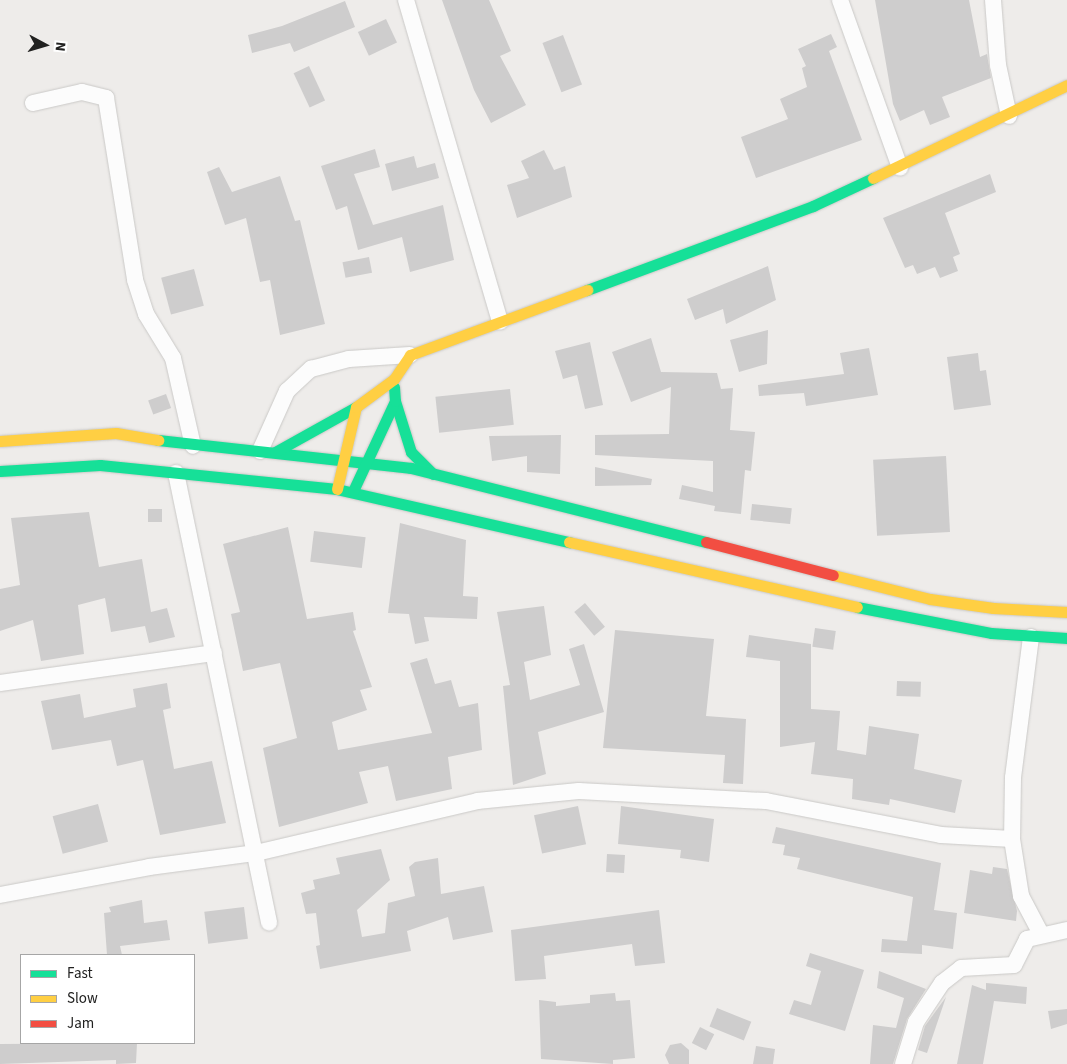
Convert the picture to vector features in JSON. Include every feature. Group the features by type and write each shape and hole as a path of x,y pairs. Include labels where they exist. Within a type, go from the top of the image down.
{"main road":[{"path":"268,452 356,407 394,379 410,354 500,322 653,262 813,206 900,168 1009,116 1067,85"},
{"path":"394,379 395,401 411,452 433,474"},
{"path":"353,491 363,463 395,401"},
{"path":"337,488 356,407"},
{"path":"0,441 116,433 193,446 343,460 433,474 930,599 993,608 1067,612"},
{"path":"0,471 100,465 337,488 927,624 1031,637 1067,638"}],"street":[{"path":"406,0 500,322"},
{"path":"840,0 900,168"},
{"path":"993,0 998,65 1009,116"},
{"path":"33,103 82,92 106,98 135,280 146,314 173,358 193,446"},
{"path":"268,452 287,391 312,369 349,359 410,354"},
{"path":"176,473 269,922"},
{"path":"1031,637 1013,778 1012,838 1021,896 1041,934"},
{"path":"0,682 214,653"},
{"path":"0,895 149,867 256,853 477,801 579,791 766,801 941,835 1012,838"},
{"path":"903,1064 916,1022 942,983 961,968 1014,965 1027,939 1041,934 1067,930"}],"building":[{"path":"442,0 489,0 511,51 500,56 526,105 491,123 474,90"},
{"path":"875,0 969,0 980,57 987,54 991,78 942,97 950,117 930,125 924,110 900,121 893,104"},
{"path":"345,1 355,27 294,52 290,43 252,53 248,35 282,26"},
{"path":"386,19 397,43 369,56 358,32"},
{"path":"831,34 837,47 829,51 862,140 756,178 741,137 788,119 780,99 807,87 802,68 806,66 798,49"},
{"path":"563,35 582,84 561,92 542,43"},
{"path":"309,66 325,100 310,108 294,73"},
{"path":"375,149 380,167 354,174 373,225 443,205 454,260 410,272 402,237 358,250 347,206 336,210 321,166"},
{"path":"544,150 554,170 565,166 572,197 517,218 507,185 529,178 521,161"},
{"path":"414,156 417,168 435,163 439,178 392,191 385,164"},
{"path":"219,167 232,192 280,176 295,221 300,220 325,324 280,335 270,280 260,282 246,218 225,225 207,172"},
{"path":"990,174 996,192 945,213 960,254 953,257 958,271 940,278 935,267 917,274 913,265 905,268 883,218"},
{"path":"369,257 372,273 346,278 342,262"},
{"path":"768,266 776,300 726,324 723,309 695,320 687,299"},
{"path":"194,269 204,306 171,315 161,278"},
{"path":"768,330 767,364 739,372 730,340"},
{"path":"651,338 661,372 717,373 721,389 733,388 730,430 755,432 751,471 745,470 741,514 714,511 715,506 679,499 682,485 713,492 713,461 595,455 595,435 669,434 671,387 631,402 612,352"},
{"path":"590,342 603,405 585,409 577,375 563,379 555,351"},
{"path":"869,348 878,395 806,406 804,393 759,396 758,385 844,374 840,353"},
{"path":"978,353 980,371 986,370 991,405 954,410 947,357"},
{"path":"510,389 514,425 439,433 435,397"},
{"path":"166,394 171,408 153,415 148,400"},
{"path":"561,435 560,474 527,472 527,456 492,461 489,436"},
{"path":"946,456 950,532 877,536 873,460"},
{"path":"595,467 652,479 651,485 595,486"},
{"path":"752,504 792,508 790,524 750,520"},
{"path":"148,509 162,509 162,522 148,522"},
{"path":"89,512 99,567 142,559 151,612 167,608 175,637 149,643 145,626 111,632 105,598 78,605 84,654 41,661 33,620 0,631 0,589 20,585 11,518"},
{"path":"400,523 466,540 463,596 478,597 477,619 424,617 429,641 415,644 409,614 388,613"},
{"path":"288,527 307,619 353,612 356,630 353,631 372,687 360,690 367,710 332,722 338,750 432,733 410,663 427,658 435,684 451,680 459,707 478,703 482,750 448,757 452,789 396,801 388,766 359,772 368,803 279,827 263,748 297,738 280,663 243,671 231,614 240,612 223,544"},
{"path":"314,531 366,537 362,568 310,562"},
{"path":"585,603 605,627 594,636 574,612"},
{"path":"544,606 551,655 524,662 530,700 580,685 569,649 584,644 604,712 538,732 546,774 513,785 503,686 510,685 497,612"},
{"path":"815,628 836,631 833,650 812,647"},
{"path":"615,630 714,639 706,716 746,719 743,784 723,783 725,755 603,748"},
{"path":"749,635 811,644 811,709 840,711 837,750 866,755 869,726 919,734 914,769 962,780 955,813 890,799 889,805 852,799 853,779 811,774 815,742 780,747 780,661 746,657"},
{"path":"897,681 921,682 920,697 896,696"},
{"path":"167,683 171,708 163,710 174,769 212,761 226,823 160,835 143,760 117,766 111,740 52,750 41,701 80,694 84,718 136,707 133,689"},
{"path":"98,804 108,842 63,854 53,816"},
{"path":"578,806 586,844 542,854 534,815"},
{"path":"621,806 714,819 709,862 680,858 681,850 618,844"},
{"path":"776,827 941,863 934,910 957,913 953,949 922,945 922,954 881,952 882,939 907,941 913,897 797,869 800,858 783,855 785,845 772,843"},
{"path":"381,849 390,880 357,910 362,937 385,933 388,903 415,896 409,867 415,862 438,858 441,894 484,886 493,932 453,940 448,917 407,931 411,951 320,969 316,946 320,945 316,913 306,914 301,893 315,889 313,880 340,874 336,858"},
{"path":"607,854 625,855 624,873 606,872"},
{"path":"993,867 1007,869 1017,911 1016,921 964,913 970,870 992,874"},
{"path":"142,900 144,923 167,920 170,940 120,946 122,954 107,954 104,913 111,912 109,907"},
{"path":"244,907 248,939 208,944 204,912"},
{"path":"659,910 665,963 635,966 632,944 544,956 546,979 515,981 511,930"},
{"path":"810,953 864,970 845,1031 789,1014 794,1000 811,1005 821,971 806,966"},
{"path":"879,971 926,989 907,1019 893,1064 870,1064 873,1025 896,1028 904,998 877,988"},
{"path":"986,983 1027,987 1026,1004 994,1001 983,1064 957,1064 972,985 986,990"},
{"path":"615,993 616,1001 630,1000 635,1058 613,1060 613,1064 541,1059 539,1000 556,1002 556,1006 590,1003 590,995"},
{"path":"946,997 927,1053 918,1050 925,1026"},
{"path":"717,1008 751,1022 744,1040 710,1027"},
{"path":"1067,1009 1067,1024 1051,1029 1048,1011"},
{"path":"700,1027 714,1034 706,1050 692,1043"},
{"path":"681,1043 689,1050 689,1064 669,1064 665,1055 670,1045"},
{"path":"0,1044 137,1044 136,1063 116,1064 116,1060 0,1064"},
{"path":"756,1046 775,1049 773,1064 753,1064"}],"traffic: fast":[{"path":"587,290 813,206 873,178"},
{"path":"353,491 395,401 394,387"},
{"path":"395,401 411,452 433,474"},
{"path":"275,452 356,407"},
{"path":"158,440 411,468 706,542"},
{"path":"0,471 100,465 337,489 569,542"},
{"path":"857,607 991,633 1067,638"}],"traffic: slow":[{"path":"873,178 1067,85"},
{"path":"337,489 356,407 394,379 410,355 587,290"},
{"path":"0,441 116,433 158,440"},
{"path":"569,542 857,607"},
{"path":"833,575 930,599 993,608 1067,612"}],"traffic: jam":[{"path":"706,542 833,575"}]}
